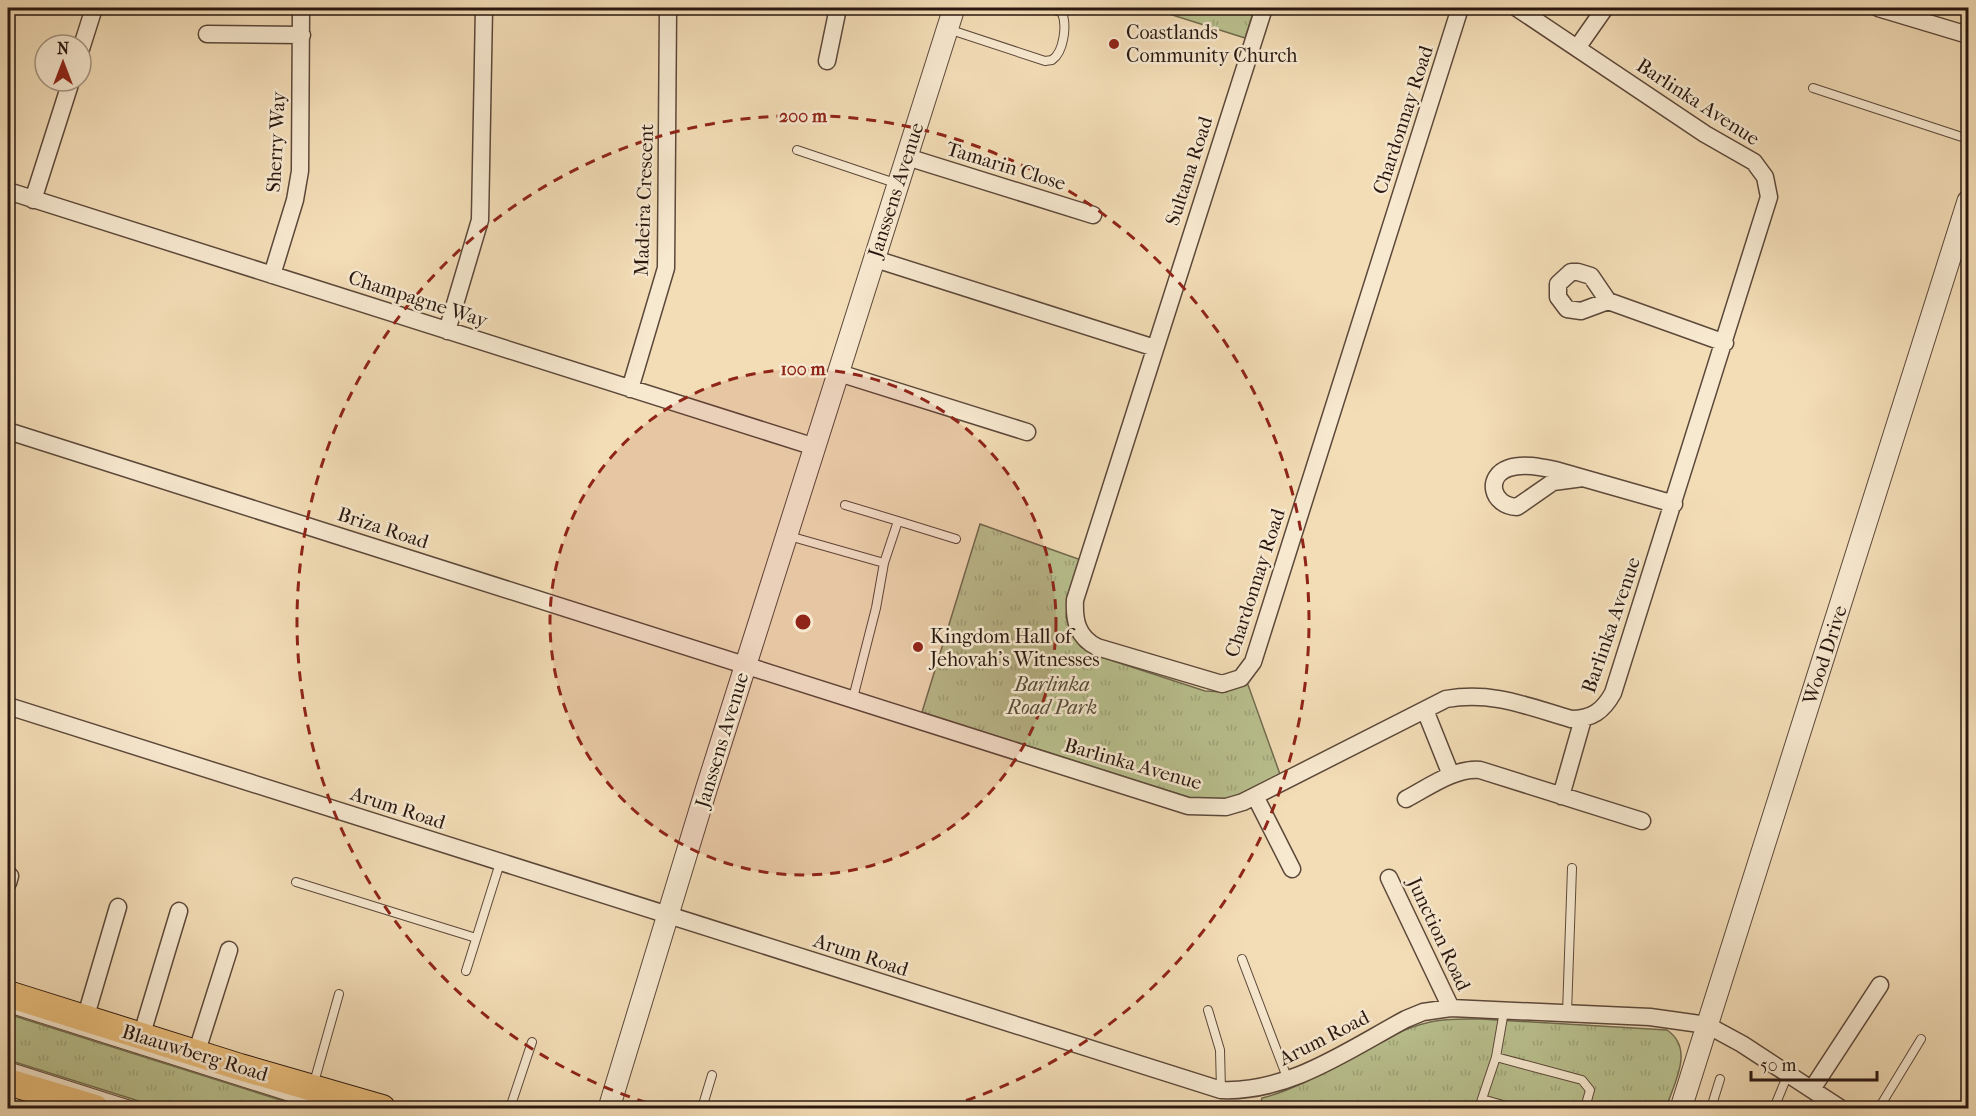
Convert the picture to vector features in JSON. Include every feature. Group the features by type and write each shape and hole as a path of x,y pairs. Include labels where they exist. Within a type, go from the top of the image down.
{"main road":[{"name":"Blaauwberg Road","path":"8,994 196,1054 318,1098 382,1108"},
{"path":"8,1082 95,1108"}],"street":[{"path":"86,33 94,8"},
{"name":"Sherry Way","path":"272,275 298,186 301,8"},
{"path":"447,331 480,220 484,8"},
{"name":"Madeira Crescent","path":"630,389 666,268 668,8"},
{"path":"827,61 838,8"},
{"name":"Janssens Avenue","path":"609,1108 745,665 789,536 954,8"},
{"name":"Sultana Road","path":"1155,348 1264,8"},
{"name":"Chardonnay Road","path":"1155,348 1076,600 1074,619 1083,636 1097,647 1215,683 1228,683 1241,678 1253,662 1460,8"},
{"path":"1517,8 1577,48 1605,8"},
{"path":"1878,8 1968,34"},
{"path":"207,34 302,35"},
{"name":"Barlinka Avenue","path":"745,665 1188,806 1226,807 1255,796 1446,699 1484,695 1499,697 1571,719 1596,715 1606,706 1613,693 1725,343 1769,197 1766,177 1754,162 1705,134 1577,48"},
{"path":"33,200 67,93"},
{"name":"Tamarin Close","path":"907,157 1093,215"},
{"name":"Champagne Way","path":"8,192 816,447"},
{"name":"Wood Drive","path":"1681,1108 1968,201"},
{"path":"874,259 1155,348"},
{"path":"1608,301 1725,343"},
{"path":"839,373 1027,432"},
{"name":"Briza Road","path":"8,431 745,665"},
{"path":"1583,478 1552,482 1517,507 1504,506 1495,497 1495,483 1498,476 1510,467 1539,466 1583,478 1674,504"},
{"name":"Arum Road","path":"8,706 1221,1090 1256,1090 1288,1081 1406,1019 1423,1012 1451,1008 1669,1019 1707,1025"},
{"path":"1425,710 1451,775"},
{"path":"1562,796 1582,719"},
{"path":"1406,799 1451,775 1464,770 1480,770 1642,821"},
{"path":"1255,796 1292,869"},
{"name":"Junction Road","path":"1389,878 1451,1008"},
{"path":"85,1019 118,907"},
{"path":"141,1037 179,911"},
{"path":"196,1054 229,950"},
{"path":"1812,1089 1880,985"},
{"path":"1707,1025 1840,1108"}],"lane":[{"path":"948,29 1045,60 1052,60 1058,52 1065,23 1062,13 1051,8"},
{"path":"1813,88 1968,139"},
{"path":"797,150 898,184"},
{"path":"845,505 956,539"},
{"path":"853,698 876,608 884,563 898,521"},
{"path":"789,536 884,563"},
{"path":"466,971 500,862"},
{"path":"1567,1013 1572,868"},
{"path":"296,882 476,938"},
{"path":"1242,959 1288,1081"},
{"path":"8,1008 318,1098 339,994"},
{"path":"1208,1010 1220,1050 1221,1090"},
{"path":"1479,1108 1496,1057 1504,1011"},
{"path":"1879,1108 1920,1039"},
{"path":"510,1108 532,1042"},
{"path":"1496,1057 1582,1080 1590,1090 1585,1108"},
{"path":"8,1066 140,1108"},
{"path":"1774,1108 1788,1074"},
{"path":"702,1108 712,1075"},
{"path":"1711,1108 1720,1079"},
{"path":"1482,1099 1513,1108"}],"green space":[{"path":"1167,8 1232,8 1253,14 1245,38 1166,13"},
{"name":"Barlinka Road Park","path":"980,524 1081,560 1068,600 1066,617 1071,634 1081,647 1095,655 1205,691 1226,692 1247,682 1281,777 1229,799 1191,798 922,712"},
{"path":"8,1014 306,1108 161,1108 8,1060"},
{"path":"1481,1019 1667,1030 1680,1047 1681,1056 1680,1067 1666,1108 1259,1108 1262,1098 1305,1082 1366,1048 1408,1029 1443,1020"}],"place":[{"name":"Coastlands Community Church","path":"1114,44"},
{"name":"Kingdom Hall of Jehovah's Witnesses","path":"918,647"}]}
